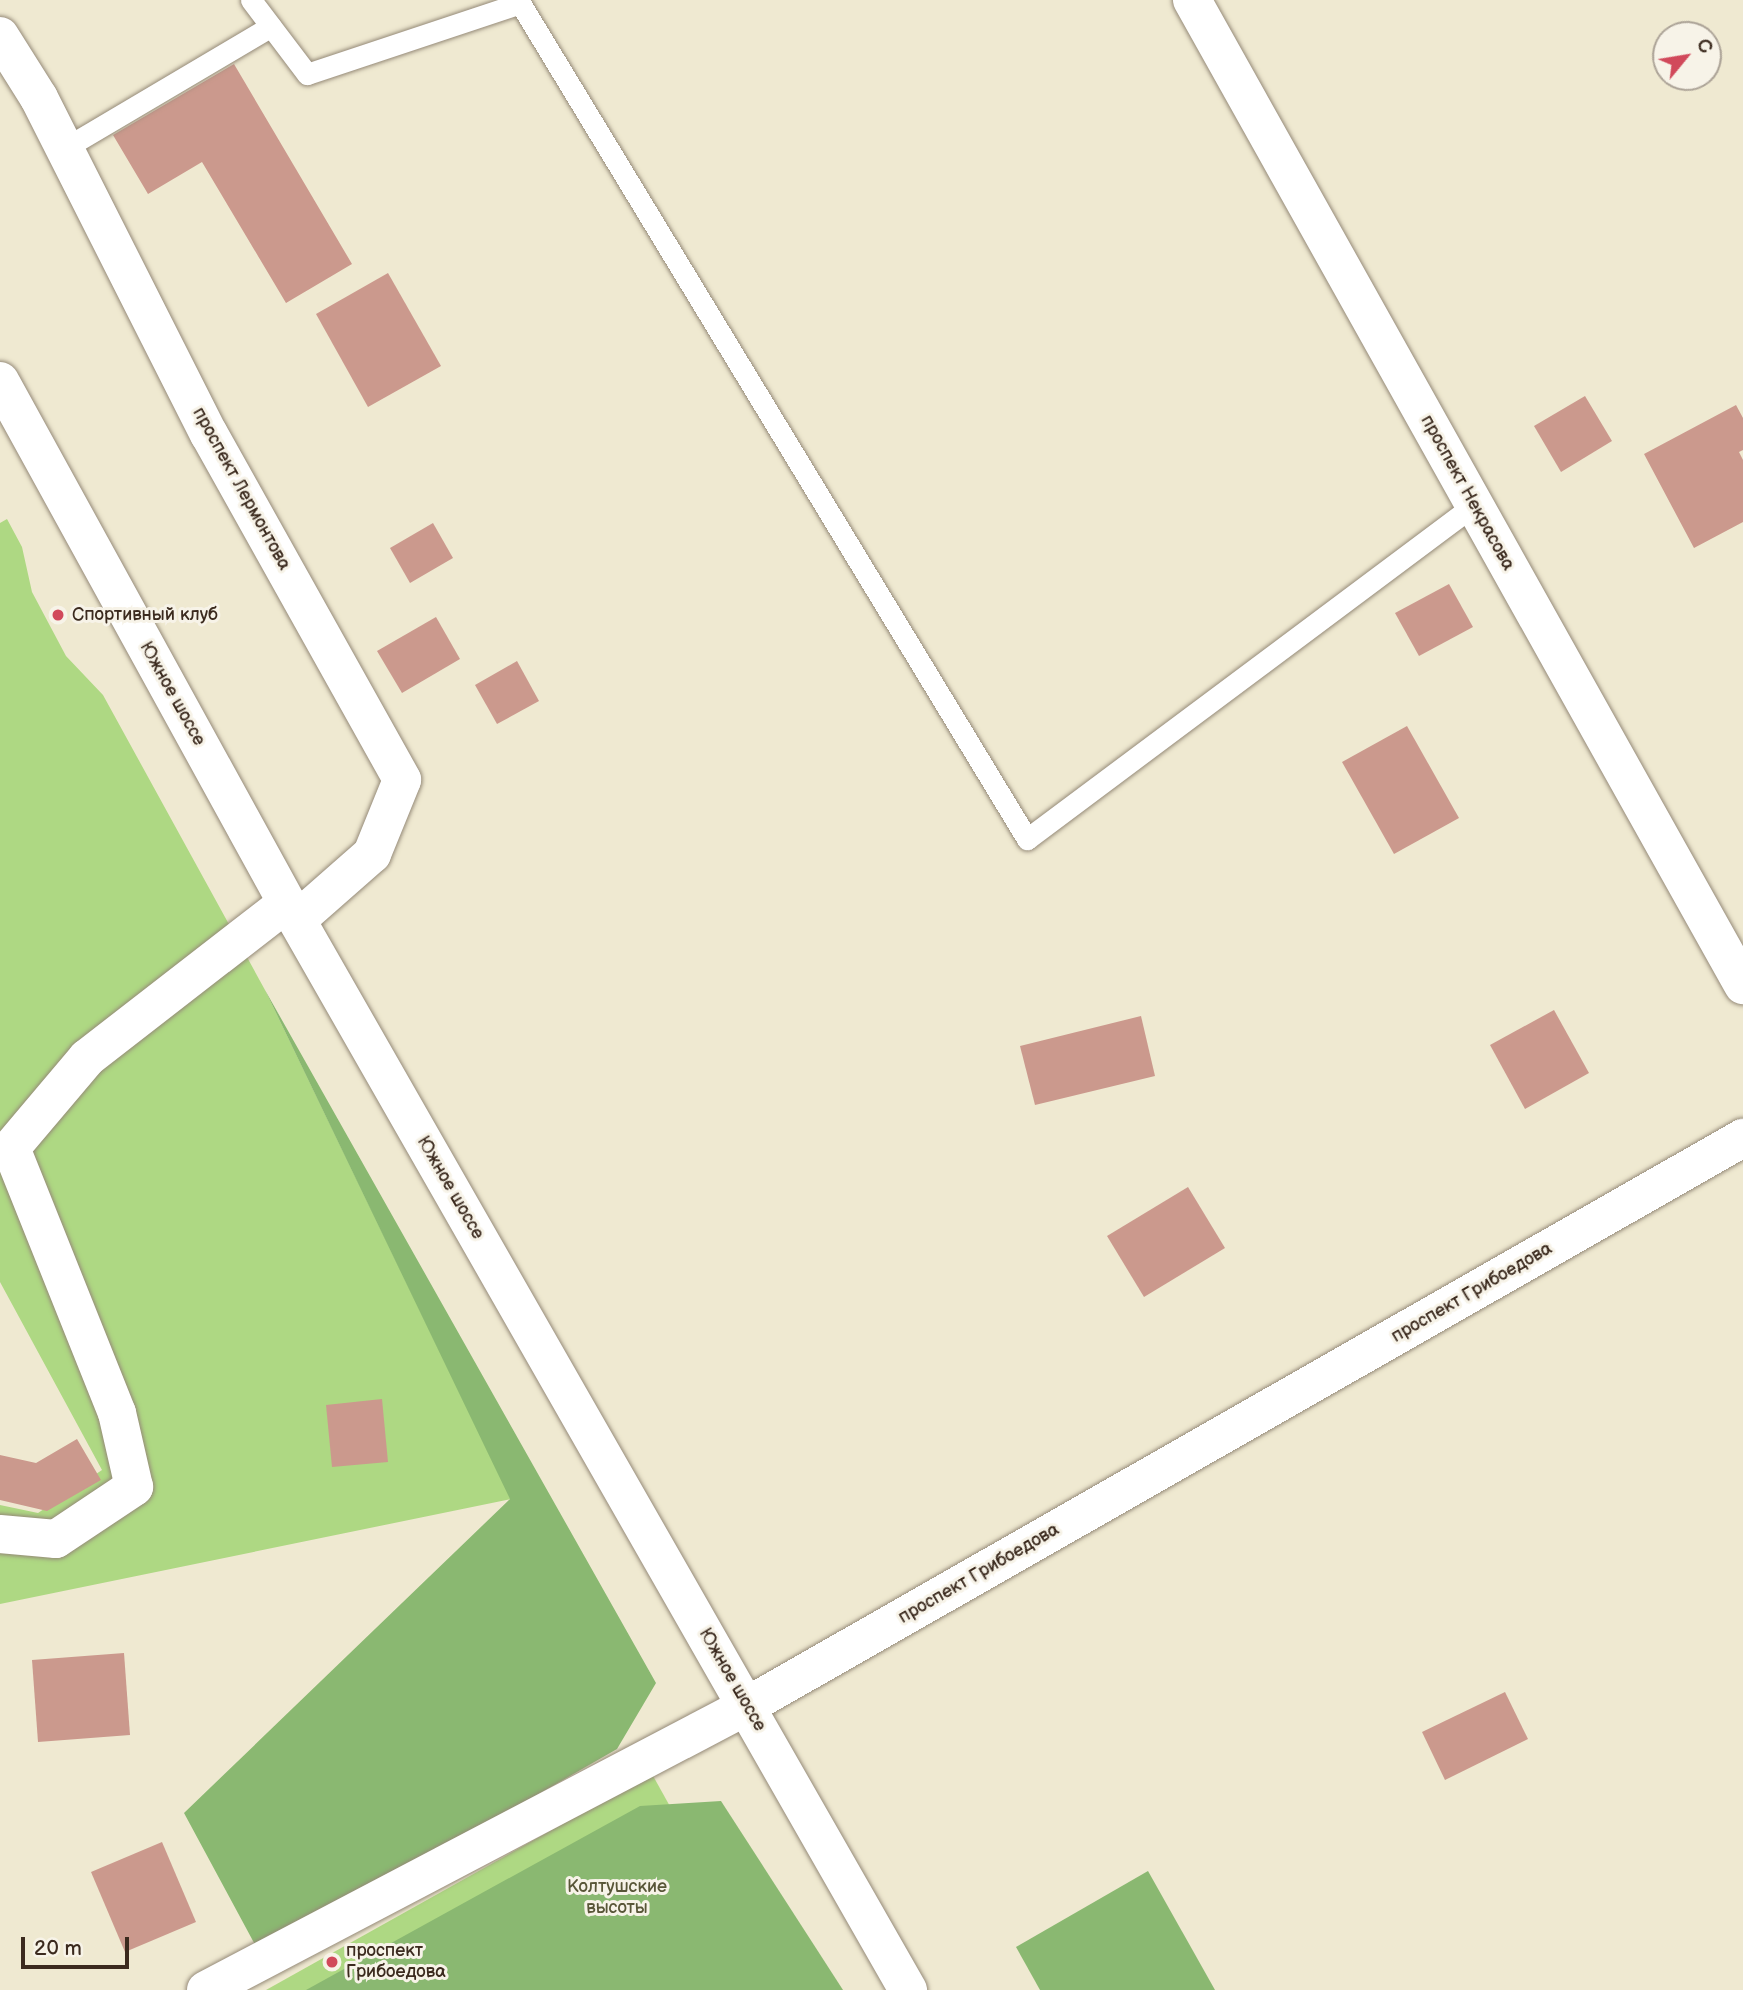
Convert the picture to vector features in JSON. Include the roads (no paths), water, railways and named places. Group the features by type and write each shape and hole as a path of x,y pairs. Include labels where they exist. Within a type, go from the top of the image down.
{"street":[{"name":"проспект Некрасова","path":"1192,0 1743,985"},
{"name":"проспект Лермонтова","path":"0,36 65,148 209,434 402,780 372,853 292,911"},
{"name":"Южное шоссе","path":"0,381 292,911 908,1990"},
{"path":"0,1534 56,1539 134,1487 117,1413 11,1148 87,1058 292,911"},
{"name":"проспект Грибоедова","path":"205,1990 747,1706 1743,1138"}],"lane":[{"path":"251,0 307,74 520,3 1027,839 1474,505"},
{"path":"65,148 271,26"}],"place":[{"name":"Спортивный клуб","path":"58,615"},
{"name":"проспект Грибоедова","path":"332,1962"}],"park label":[{"name":"Колтушские высоты","path":"617,1898"}]}
